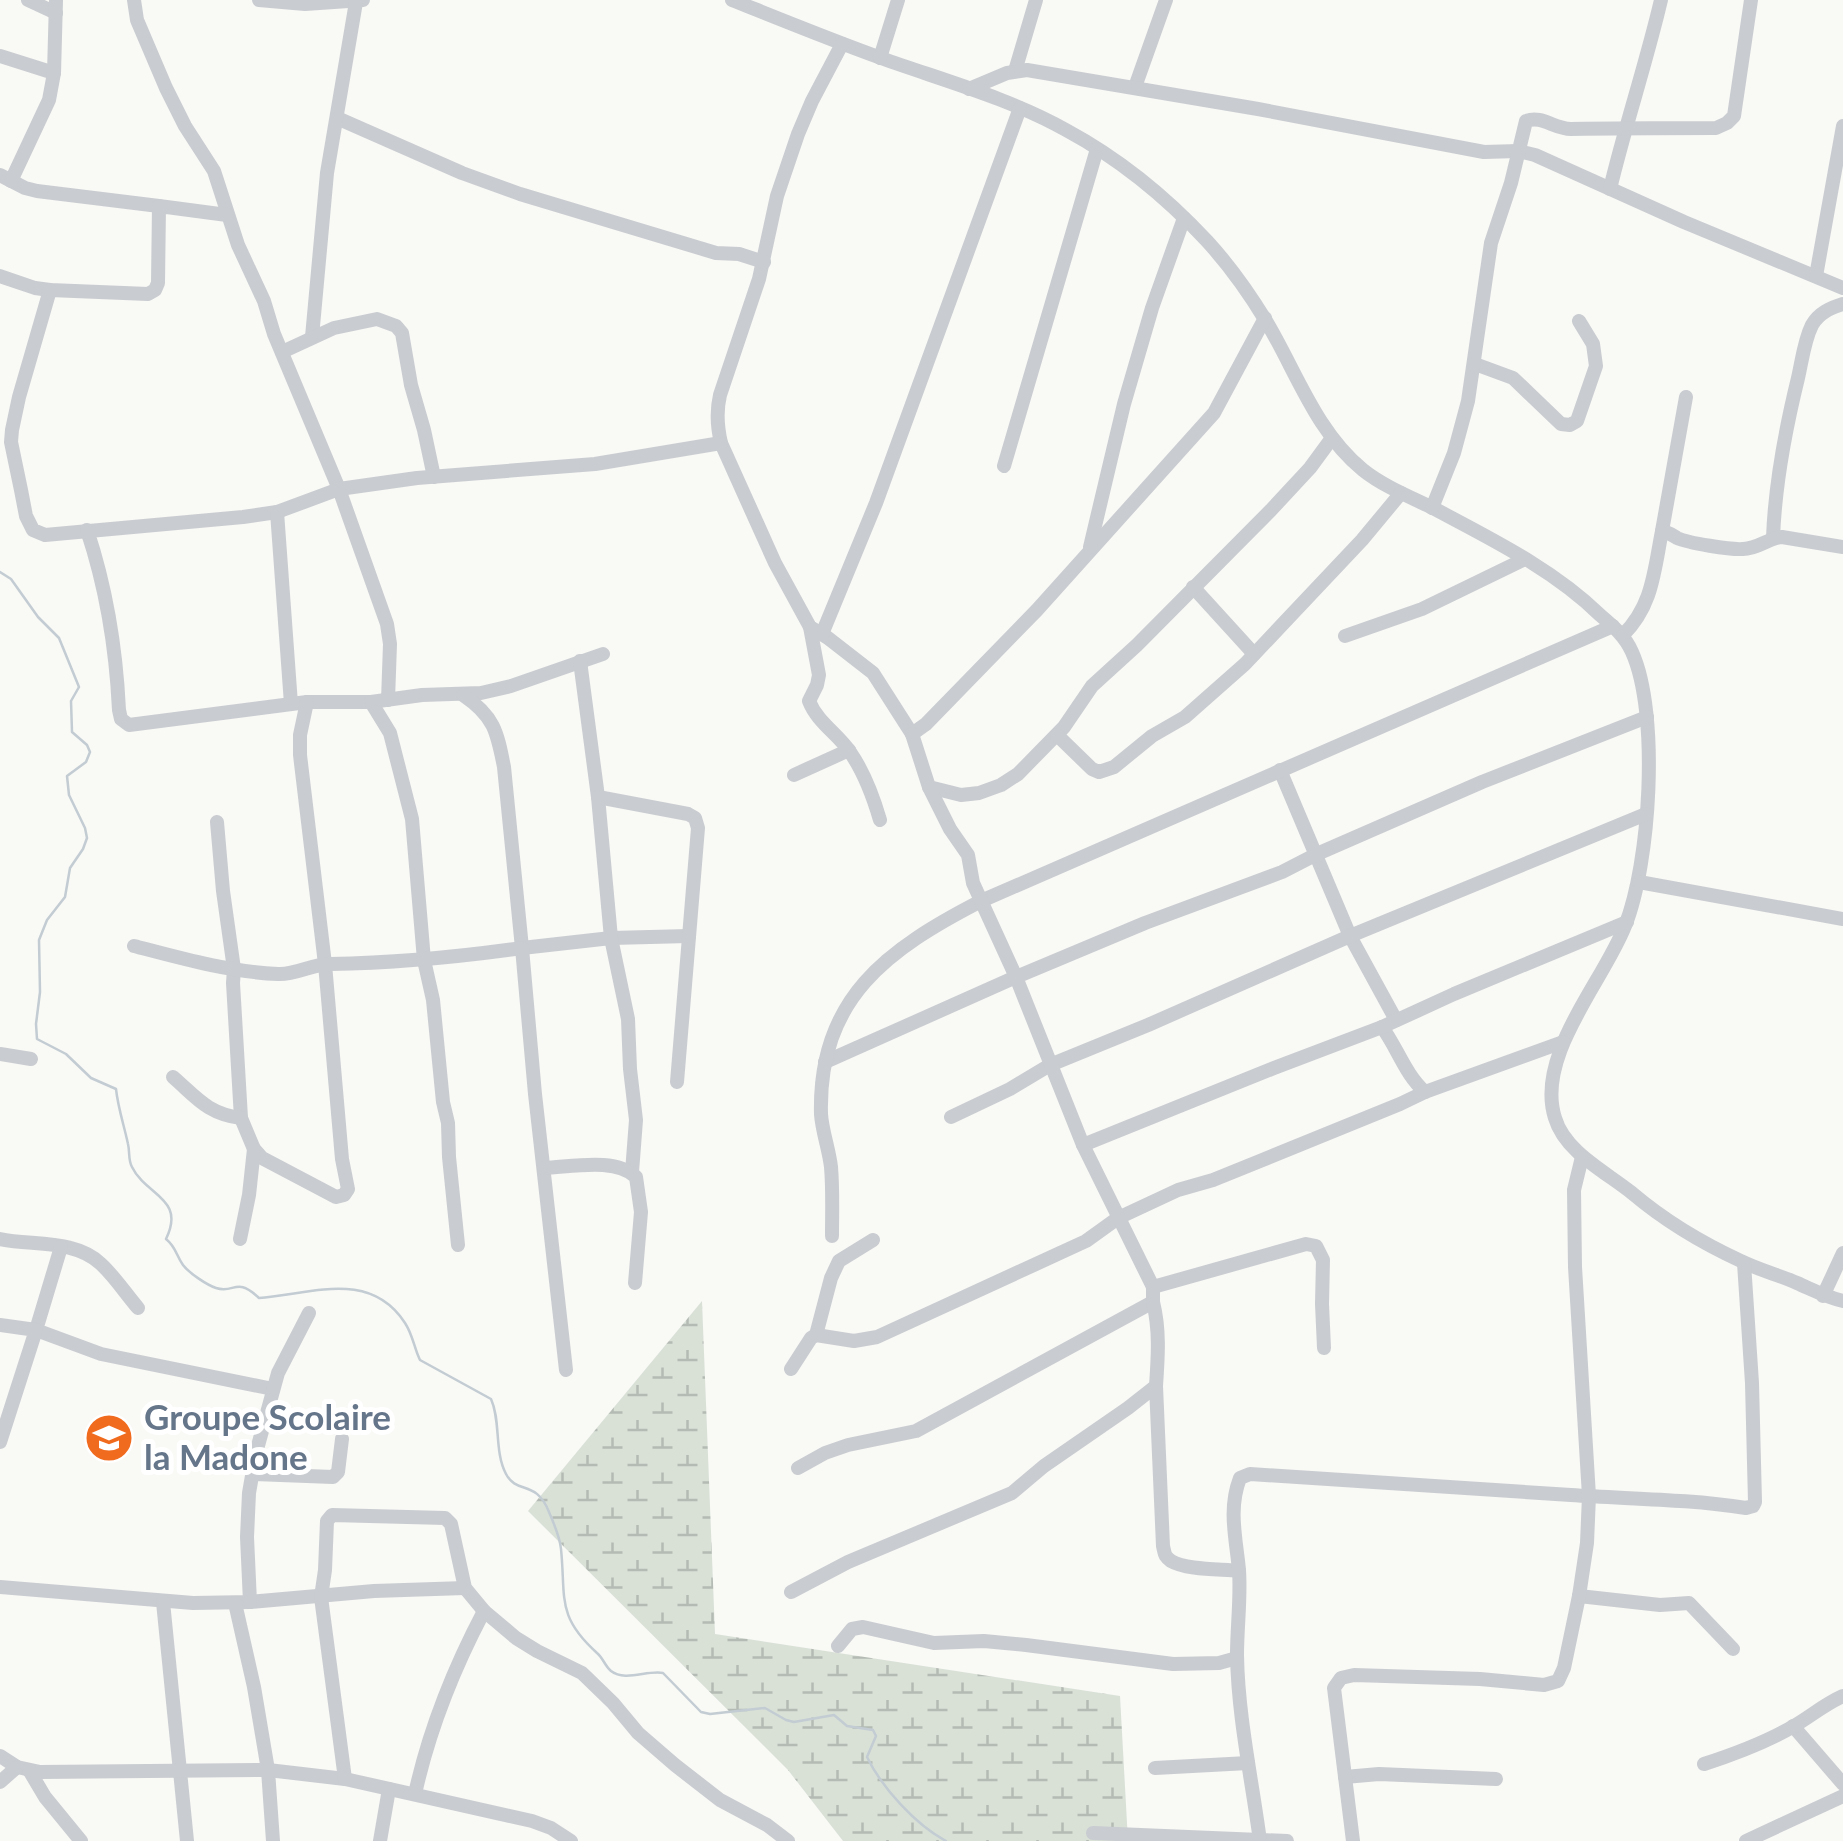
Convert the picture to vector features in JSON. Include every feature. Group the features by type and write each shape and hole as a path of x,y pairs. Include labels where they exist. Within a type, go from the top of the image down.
{"street":[{"path":"28,0 56,6 54,73 49,100 5,178 38,191 227,215"},
{"path":"134,0 140,29 185,126 214,171 227,215 340,489 387,624 388,700"},
{"path":"260,0 305,4 360,1 327,172 312,338"},
{"path":"732,0 1020,108 1066,129 1097,149 1146,184 1208,243 1264,318 1332,438 1364,471 1555,577 1618,631 1640,673 1647,717 1643,859 1627,922 1563,1042 1553,1078 1556,1124 1582,1157 1688,1234 1744,1263 1843,1302"},
{"path":"880,58 898,0"},
{"path":"1014,70 1036,0"},
{"path":"1134,88 1166,0"},
{"path":"1610,190 1661,0"},
{"path":"1432,508 1454,453 1475,364 1492,242 1526,122 1530,118 1540,119 1564,128 1716,128 1727,123 1734,116 1751,0"},
{"path":"842,44 798,134 777,196 764,262 720,395 717,410 721,443 774,563 816,631 873,674 912,734 929,787 950,830 968,855 973,883 1083,1145 1131,1240 1153,1294 1159,1352 1156,1386 1165,1556 1172,1562 1239,1572"},
{"path":"0,56 54,73"},
{"path":"969,89 1014,70 1027,70 1484,152 1518,151 1843,288"},
{"path":"880,820 871,791 849,750 811,707 809,701 818,675 816,631 876,503 1020,108"},
{"path":"337,118 520,194 716,253 739,254 764,262"},
{"path":"1816,276 1843,126"},
{"path":"1004,466 1097,149"},
{"path":"0,276 50,290 148,294 158,283 159,206"},
{"path":"1088,552 1124,404 1184,218"},
{"path":"50,290 19,396 11,442 26,516 33,530 45,534 277,512 340,489 595,464 721,443"},
{"path":"1773,538 1779,468 1808,338 1813,323 1824,312 1843,304"},
{"path":"912,734 1037,610 1214,413 1264,318"},
{"path":"282,352 334,328 377,319 396,326 402,332 434,477"},
{"path":"1475,364 1512,378 1561,424 1570,425 1577,421 1596,366 1593,344 1578,321"},
{"path":"832,1236 831,1165 821,1118 826,1062 834,1029 848,1003 885,960 981,900 1280,770 1637,622 1645,607 1662,531 1686,397"},
{"path":"929,787 961,794 979,793 1018,774 1057,735 1084,694 1271,510 1332,438"},
{"path":"1057,735 1092,769 1107,772 1152,736 1185,717 1254,654 1402,492"},
{"path":"277,512 290,704"},
{"path":"88,530 112,630 121,719 129,725 306,702 463,695 496,690 603,654"},
{"path":"1662,531 1733,549 1748,550 1773,538 1843,547"},
{"path":"1345,636 1422,609 1525,559"},
{"path":"1193,587 1254,654"},
{"path":"580,661 611,938 628,1019 636,1120 632,1172"},
{"path":"463,695 486,713 500,743 504,766 566,1370"},
{"path":"217,822 234,969 241,1118 262,1158 336,1197 344,1195 348,1188 300,755 306,702"},
{"path":"371,702 390,733 412,820 424,960 433,1000 448,1123 458,1245"},
{"path":"826,1062 1145,923 1282,872 1482,782 1647,717"},
{"path":"794,775 849,750"},
{"path":"1280,770 1389,1024 1392,1042 1406,1072 1425,1092"},
{"path":"598,797 688,814 695,818 698,828 678,1082"},
{"path":"950,1117 1050,1065 1646,814"},
{"path":"1639,882 1843,919"},
{"path":"1083,1145 1389,1024 1627,922"},
{"path":"134,946 234,969 292,974 325,964 424,960 611,938 689,936"},
{"path":"816,1334 854,1341 877,1337 1086,1241 1118,1218 1178,1190 1244,1168 1425,1092 1563,1042"},
{"path":"0,1054 32,1059"},
{"path":"173,1078 208,1108 223,1116 241,1118"},
{"path":"240,1240 250,1195 254,1149"},
{"path":"1353,1841 1334,1688 1341,1678 1354,1675 1544,1685 1558,1680 1564,1668 1580,1596 1589,1496 1574,1209 1576,1174 1582,1157"},
{"path":"544,1168 612,1165 636,1177 641,1212 635,1283"},
{"path":"0,1239 80,1252 102,1265 138,1308"},
{"path":"791,1368 816,1334 831,1278 840,1261 873,1240"},
{"path":"798,1468 848,1444 916,1431 1153,1294 1306,1244 1316,1246 1324,1260 1324,1348"},
{"path":"0,1442 61,1246"},
{"path":"1823,1296 1843,1253"},
{"path":"1260,1841 1237,1658 1239,1572 1233,1524 1234,1492 1240,1478 1250,1474 1754,1506 1752,1383 1744,1263"},
{"path":"274,1841 268,1770 242,1602 249,1493 278,1373 309,1313"},
{"path":"0,1325 36,1330 101,1354 273,1389"},
{"path":"791,1592 848,1562 1012,1493 1156,1386"},
{"path":"252,1474 333,1477 338,1472 342,1439"},
{"path":"345,1779 322,1597 327,1521 332,1515 449,1520 465,1588 484,1611 516,1638 582,1673 638,1733 675,1765 720,1800 788,1841"},
{"path":"0,1586 163,1602 242,1602 465,1588"},
{"path":"1580,1596 1660,1605 1690,1604 1733,1649"},
{"path":"163,1602 186,1841"},
{"path":"415,1794 439,1710 484,1611"},
{"path":"838,1646 856,1627 934,1644 1026,1644 1173,1664 1219,1664 1237,1658"},
{"path":"1704,1764 1752,1748 1843,1696"},
{"path":"1794,1726 1843,1784"},
{"path":"1,1758 23,1769 90,1773 268,1770 345,1779 482,1808 571,1841"},
{"path":"1155,1768 1248,1763"},
{"path":"0,1782 23,1769"},
{"path":"23,1769 81,1841"},
{"path":"1345,1778 1379,1774 1496,1779"},
{"path":"380,1841 389,1789"},
{"path":"1746,1841 1843,1796"},
{"path":"1093,1833 1287,1841"}],"green space":[{"path":"702,1301 715,1634 1120,1696 1128,1841 843,1841 788,1770 528,1511"}],"waterway":[{"path":"0,572 11,579 38,617 59,638 79,687 71,701 72,732 90,752 86,762 67,776 69,795 87,838 70,868 65,897 47,920 39,940 37,1039 66,1054 91,1078 116,1089 131,1164 138,1177 168,1206 171,1225 166,1239 183,1265 212,1286 245,1288 259,1298 319,1290 357,1290 391,1306 408,1328 420,1360 491,1399 506,1474 538,1495 556,1530 569,1617 611,1671 623,1676 663,1673 701,1712 765,1708 794,1722 834,1715 847,1726 873,1730 876,1736 867,1757 873,1769 912,1816 946,1841"}],"place":[{"name":"Groupe Scolaire la Madone","path":"109,1438"}]}
